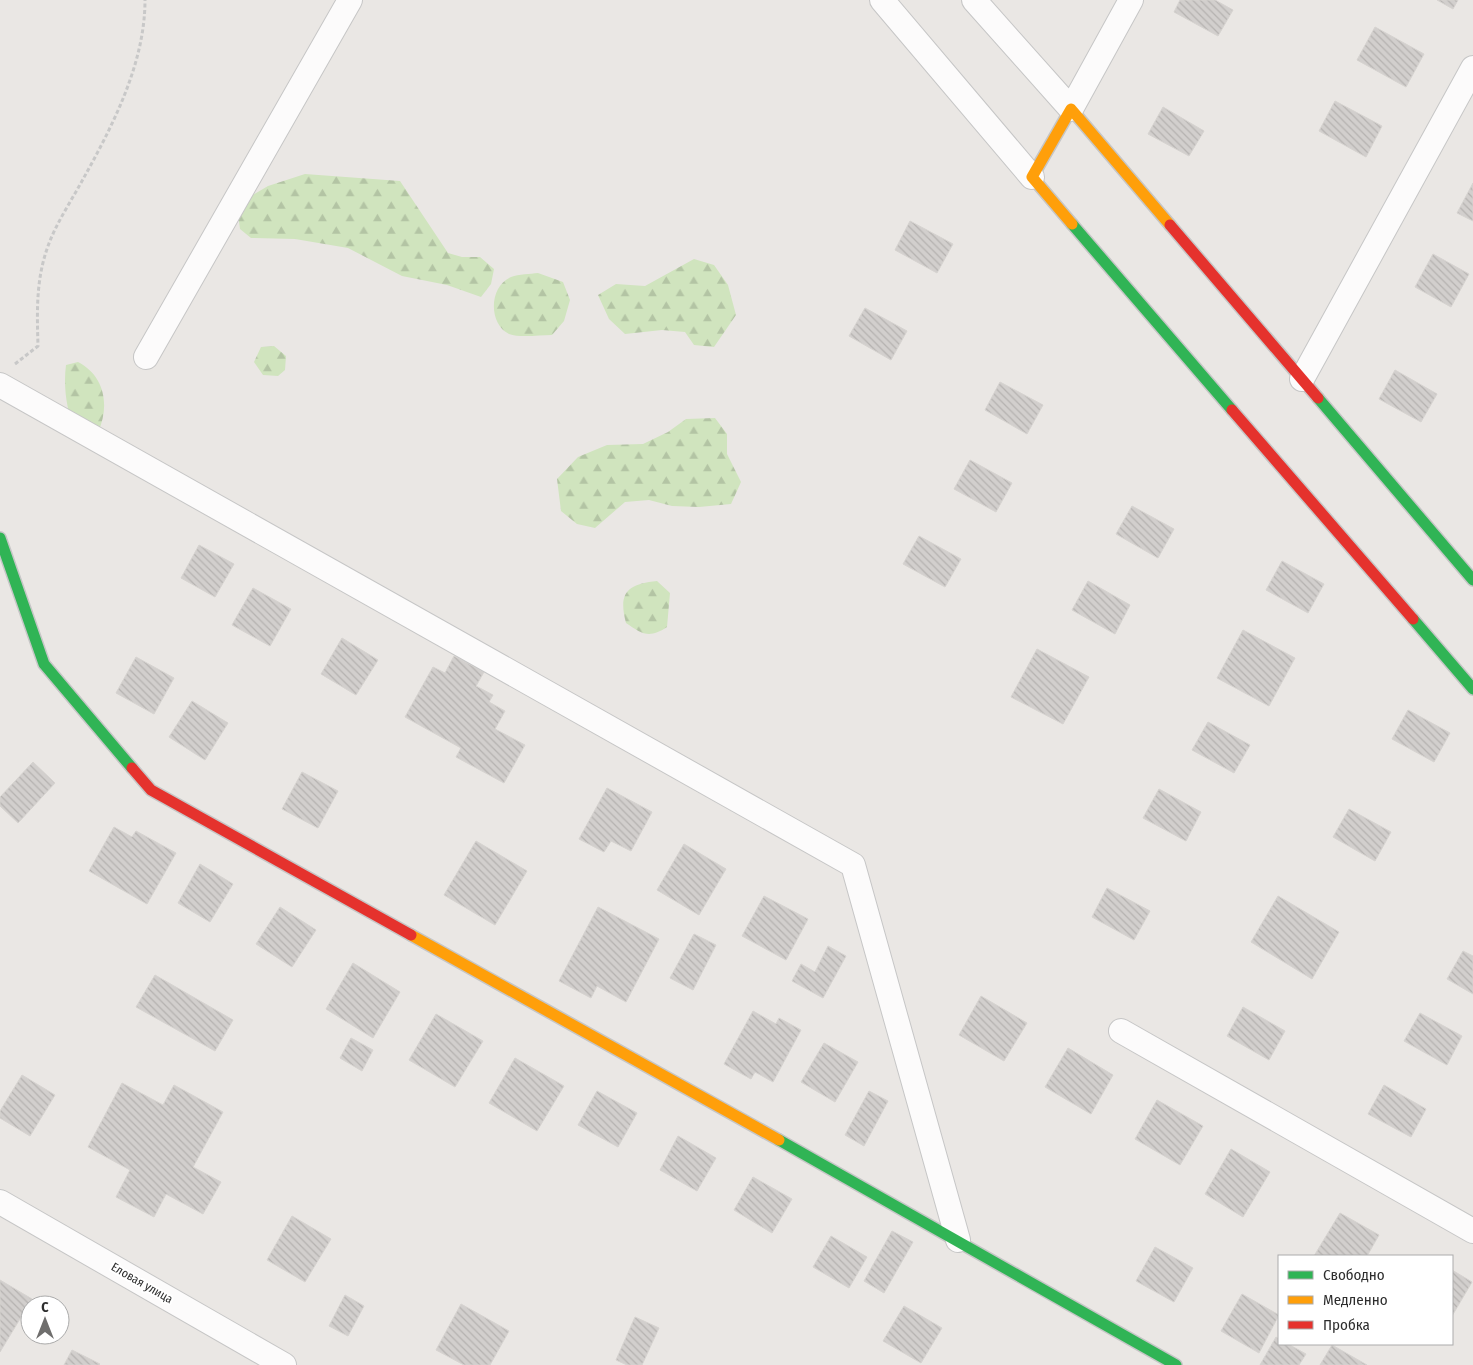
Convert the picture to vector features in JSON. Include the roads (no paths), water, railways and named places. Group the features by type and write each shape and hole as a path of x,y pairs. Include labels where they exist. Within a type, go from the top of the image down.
{"street":[{"path":"146,357 350,0"},
{"path":"882,0 1473,689"},
{"path":"974,0 1071,109 1473,580"},
{"path":"1032,176 1131,0"},
{"path":"1302,379 1473,68"},
{"path":"4,377 853,865 958,1240"},
{"path":"0,538 44,664 151,790 958,1240 1176,1365"},
{"path":"1121,1031 1473,1231"},
{"name":"Еловая улица","path":"0,1202 284,1365"}]}
